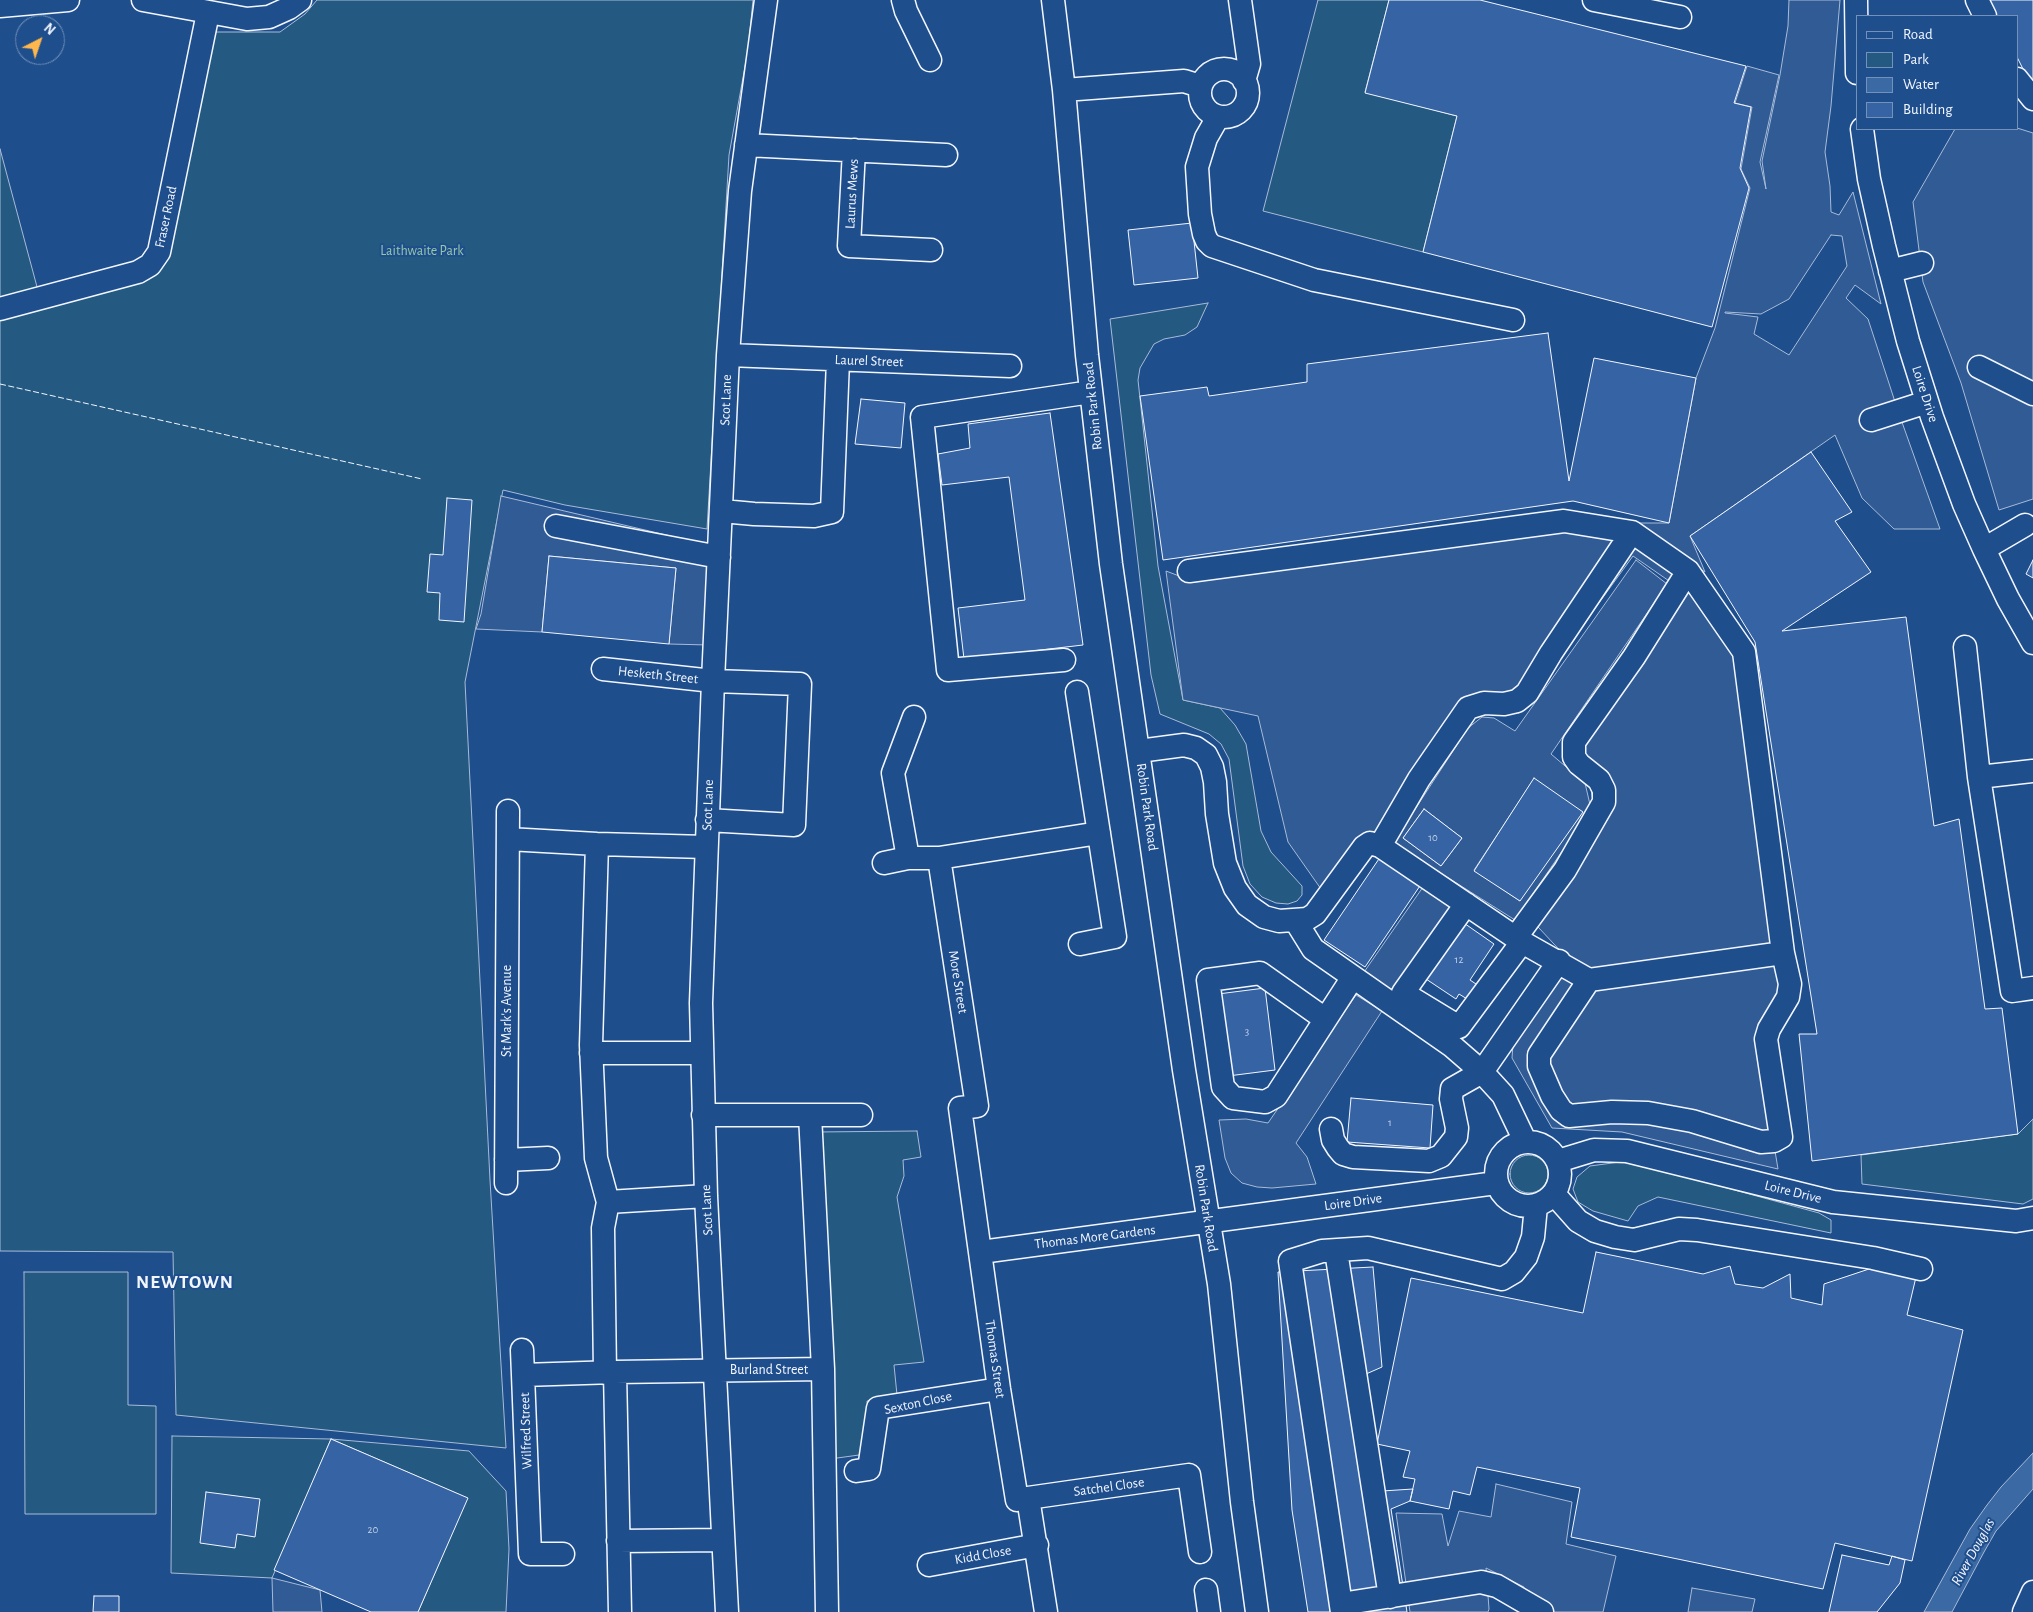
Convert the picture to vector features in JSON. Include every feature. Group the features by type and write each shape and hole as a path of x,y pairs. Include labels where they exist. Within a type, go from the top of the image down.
{"street":[{"path":"0,6 68,0"},
{"path":"143,0 179,5 208,13 247,19 269,17 290,8 300,0"},
{"name":"Scot Lane","path":"727,1612 706,1196 701,1003 707,820 728,355 740,191 766,0"},
{"path":"903,0 906,11 930,60"},
{"name":"Robin Park Road","path":"1053,0 1064,90 1091,392 1111,564 1184,1070 1219,1284 1242,1502 1257,1612"},
{"path":"1240,0 1249,64 1244,81"},
{"path":"1594,0 1680,17"},
{"path":"1852,0 1856,58"},
{"path":"1977,0 1984,15"},
{"name":"Fraser Road","path":"0,309 138,272 150,265 159,252 208,13"},
{"path":"1225,69 1232,70 1244,81 1247,88 1245,104 1234,115 1218,117 1205,108 1200,94 1200,86 1210,73 1225,69"},
{"path":"2018,80 2033,99"},
{"path":"1064,90 1184,81 1200,86"},
{"path":"1218,117 1206,138 1197,168 1200,214 1206,241 1212,246 1314,280 1513,320"},
{"name":"Loire Drive","path":"1862,130 1869,179 1890,271 1926,402 1964,504 2008,599 2033,643"},
{"name":"Laurus Mews","path":"746,145 946,155"},
{"name":"Laurus Mews","path":"854,150 849,246 931,250"},
{"path":"1890,271 1922,263"},
{"name":"Laurel Street","path":"728,355 1010,366"},
{"path":"722,511 814,516 832,512 838,360"},
{"path":"1979,367 2033,394"},
{"path":"1064,660 948,670 922,417 1091,392"},
{"path":"1870,420 1926,402"},
{"path":"1189,571 1564,521 1632,532 1688,571 1744,652 1783,953 1790,984 1788,998 1769,1030 1766,1039 1781,1137 1774,1141 1761,1142 1673,1116 1630,1112 1569,1116 1561,1110 1552,1096 1539,1066 1540,1055 1589,980"},
{"path":"1984,549 2026,525"},
{"path":"556,526 719,556"},
{"path":"1380,846 1419,779 1468,708 1484,703 1504,704 1517,702 1527,693 1551,653 1632,532"},
{"path":"1466,904 1403,993 1458,1027 1565,870 1604,802 1604,790 1599,780 1579,764 1574,757 1574,742 1634,658 1688,571"},
{"path":"1965,647 1979,778 2012,990 2033,988"},
{"name":"Hesketh Street","path":"603,669 713,681 800,684 794,825 707,820"},
{"path":"1077,692 1115,937 1080,944"},
{"path":"908,858 893,773 914,717"},
{"path":"1139,751 1184,745 1196,748 1206,755 1212,767 1215,782 1217,814 1226,863 1235,888 1247,905 1264,917 1280,921 1307,919 1315,914 1364,847 1370,843 1380,846 1519,939 1589,980 1783,953"},
{"path":"1979,778 2033,771"},
{"name":"St Mark's Avenue","path":"506,1183 508,811"},
{"path":"884,863 908,858 939,858 1099,834"},
{"path":"508,839 706,847"},
{"path":"597,844 591,1053 596,1158 608,1202 603,1228 620,1612"},
{"name":"More Street","path":"939,858 977,1106"},
{"path":"1295,920 1312,949 1452,1046 1482,1072 1503,1095 1525,1141"},
{"path":"1330,1130 1333,1140 1343,1154 1353,1157 1429,1161 1442,1156 1456,1137 1457,1128 1452,1089 1482,1072 1559,961"},
{"path":"1325,1019 1260,974 1208,980 1223,1087 1233,1098 1265,1102 1276,1096 1353,977"},
{"path":"591,1053 702,1053"},
{"name":"Thomas Street","path":"977,1106 960,1108 999,1389 1017,1500 1028,1498"},
{"path":"703,1115 861,1115"},
{"path":"810,1115 823,1369 827,1612"},
{"path":"1525,1141 1535,1142 1553,1152 1561,1172 1554,1194 1536,1206 1526,1207 1516,1204 1501,1192 1496,1183 1497,1164 1501,1156 1516,1144 1525,1141"},
{"name":"Loire Drive","path":"1558,1161 1594,1150 1627,1151 1833,1202 2016,1221 2033,1218"},
{"path":"506,1160 548,1158"},
{"name":"Loire Drive","path":"1209,1221 1496,1183"},
{"path":"1554,1194 1578,1221 1595,1231 1615,1237 1634,1240 1679,1228 1873,1258 1921,1269"},
{"path":"608,1202 706,1196"},
{"path":"1536,1206 1533,1237 1526,1258 1514,1272 1502,1279 1368,1248 1322,1251 1290,1262 1341,1608 1390,1597 1481,1582 1497,1586 1506,1602 1542,1612"},
{"name":"Thomas More Gardens","path":"981,1252 1209,1221"},
{"path":"1336,1251 1390,1597"},
{"path":"522,1350 523,1375"},
{"name":"Burland Street","path":"715,1370 823,1369"},
{"name":"Wilfred Street","path":"563,1554 530,1554 523,1375 715,1370"},
{"name":"Sexton Close","path":"856,1471 869,1469 878,1408 999,1389"},
{"name":"Satchel Close","path":"1028,1498 1189,1475 1200,1552"},
{"path":"1028,1498 1037,1545 1046,1612"},
{"path":"618,1542 723,1540"},
{"name":"Kidd Close","path":"928,1565 1037,1545"},
{"path":"1206,1590 1209,1612"},
{"path":"2024,1612 2033,1592"}],"green space":[{"name":"Laithwaite Park","path":"317,0 753,0 748,50 729,155 707,529 565,505 503,490 465,682 490,1180 506,1448 176,1415 173,1252 0,1251 0,319 141,282 215,32 280,32 305,14"},
{"path":"1318,0 1389,0 1365,92 1457,116 1423,252 1263,211"},
{"path":"0,149 40,298 0,309"},
{"path":"1208,303 1197,327 1185,335 1164,339 1154,344 1140,368 1138,380 1158,566 1183,700 1220,708 1235,725 1246,744 1261,831 1271,852 1302,886 1302,895 1297,901 1288,904 1276,903 1262,897 1250,884 1243,866 1229,759 1221,744 1209,734 1160,714 1151,675 1110,319"},
{"path":"2033,1119 2033,1199 2023,1204 1862,1184 1861,1155 2018,1134"},
{"path":"917,1131 921,1157 903,1160 904,1176 897,1197 924,1362 894,1365 897,1395 867,1401 870,1443 859,1455 830,1459 816,1132"},
{"path":"1529,1155 1543,1160 1548,1174 1543,1188 1529,1193 1515,1188 1510,1174 1515,1160"},
{"path":"1620,1162 1643,1165 1819,1213 1831,1220 1831,1233 1658,1197 1638,1206 1628,1221 1593,1211 1578,1202 1573,1189 1577,1177 1590,1166"},
{"path":"24,1272 128,1272 128,1405 156,1406 156,1514 25,1514"},
{"path":"172,1436 331,1439 272,1578 171,1573"},
{"path":"331,1439 469,1451 506,1491 509,1549 506,1612 418,1612 467,1498"}],"shaded area":[{"path":"1789,0 1840,0 1825,152 1830,186 1831,212 1839,215 1853,192 1881,304 1855,285 1846,298 1868,319 1940,529 1894,529 1862,498 1835,435 1690,536 1705,572 1630,523 1669,523 1696,378 1715,328 1750,188 1741,169 1752,107 1735,103 1747,66 1779,75 1760,162 1766,189 1762,161 1780,75 1788,26","holes":["1831,235 1842,236 1847,266 1789,355 1754,334 1758,317 1725,313 1761,314 1789,299"]},
{"path":"2018,128 2033,133 2033,499 1999,510 1961,383 1923,282 1913,202 1954,130 2018,130"},
{"path":"501,496 717,547 708,645 669,644 676,568 549,556 542,632 476,629 481,614"},
{"path":"1556,528 1623,535 1685,576 1747,671 1785,982 1756,1036 1778,1169 1622,1132 1552,1128 1512,1058 1514,1030 1568,959 1524,912 1594,809 1590,782 1563,760 1563,746 1672,583 1633,556 1519,713 1500,708 1485,712 1464,722 1377,840 1321,889 1288,842 1258,716 1183,700 1166,571 1195,582"},
{"path":"1636,560 1667,584 1551,754 1585,783 1591,809 1515,920 1393,843 1468,728 1482,717 1494,718 1515,731","holes":["1534,779 1520,901 1474,870","1424,809 1462,838 1441,866 1403,838"]},
{"path":"1423,887 1457,911 1396,998 1362,975"},
{"path":"1356,995 1382,1011 1296,1143 1307,1157 1316,1184 1272,1188 1242,1183 1231,1173 1225,1158 1219,1120 1246,1119 1268,1123"},
{"path":"1496,1484 1572,1502 1566,1544 1616,1556 1603,1612 1520,1612 1524,1587 1486,1568 1488,1612 1410,1612 1396,1513 1442,1514 1448,1546 1459,1511 1491,1517"},
{"path":"272,1578 320,1590 322,1612 273,1612"},
{"path":"1692,1588 1755,1599 1752,1612 1688,1612"}],"water":[{"name":"River Douglas","path":"2033,1453 2033,1489 1996,1531 1952,1612 1924,1612 1970,1529 2001,1487"}],"building":[{"path":"1389,0 1480,0 1746,66 1734,103 1751,107 1740,168 1749,188 1712,327 1423,252 1457,116 1365,93"},
{"path":"1989,0 2033,0 2033,89 2018,59 2018,15 1996,15"},
{"path":"1192,223 1198,278 1134,285 1128,230"},
{"path":"1548,333 1569,481 1594,358 1696,378 1669,523 1573,501 1163,560 1140,396 1207,387 1209,396 1307,382 1307,364"},
{"path":"861,399 905,403 901,448 855,444"},
{"path":"1050,413 1083,645 964,659 958,608 1025,600 1009,477 942,485 938,454 970,448 968,424"},
{"path":"1811,452 1852,512 1835,521 1871,572 1782,631 1906,617 1934,826 1959,819 1985,1009 2002,1008 2018,1134 1812,1161 1799,1034 1817,1034 1755,642 1690,536"},
{"path":"447,498 472,500 464,622 439,620 440,593 427,592 430,554 443,555"},
{"path":"549,556 676,568 669,644 542,632"},
{"path":"2033,560 2033,578 2026,574"},
{"path":"1534,778 1583,812 1520,901 1474,871"},
{"path":"1424,809 1462,838 1441,866 1403,838"},
{"path":"1387,847 1428,874 1365,967 1324,940"},
{"path":"1461,921 1494,944 1470,980 1482,988 1472,1002 1459,994 1456,999 1423,977"},
{"path":"1265,988 1275,1070 1228,1076 1218,994"},
{"path":"1351,1098 1433,1105 1430,1148 1347,1142"},
{"path":"1596,1252 1703,1274 1730,1266 1735,1284 1763,1288 1790,1274 1791,1298 1822,1305 1824,1284 1872,1268 1916,1277 1907,1315 1963,1330 1912,1561 1835,1543 1823,1589 1571,1537 1580,1488 1477,1467 1470,1495 1453,1491 1449,1509 1410,1501 1415,1479 1403,1477 1410,1451 1377,1444 1411,1278 1583,1313"},
{"path":"1373,1267 1382,1367 1366,1374 1382,1491 1413,1489 1410,1501 1391,1509 1407,1612 1308,1612 1292,1510 1278,1272"},
{"path":"331,1439 468,1498 418,1612 371,1612 274,1570"},
{"path":"206,1492 260,1499 255,1537 237,1534 235,1548 200,1543"},
{"path":"1842,1555 1889,1565 1892,1556 1905,1560 1900,1583 1877,1612 1829,1612"},
{"path":"94,1596 119,1596 119,1612 93,1612"}],"fence":[{"path":"0,384 422,479"}],"district":[{"name":"NEWTOWN","path":"185,1282"}]}
